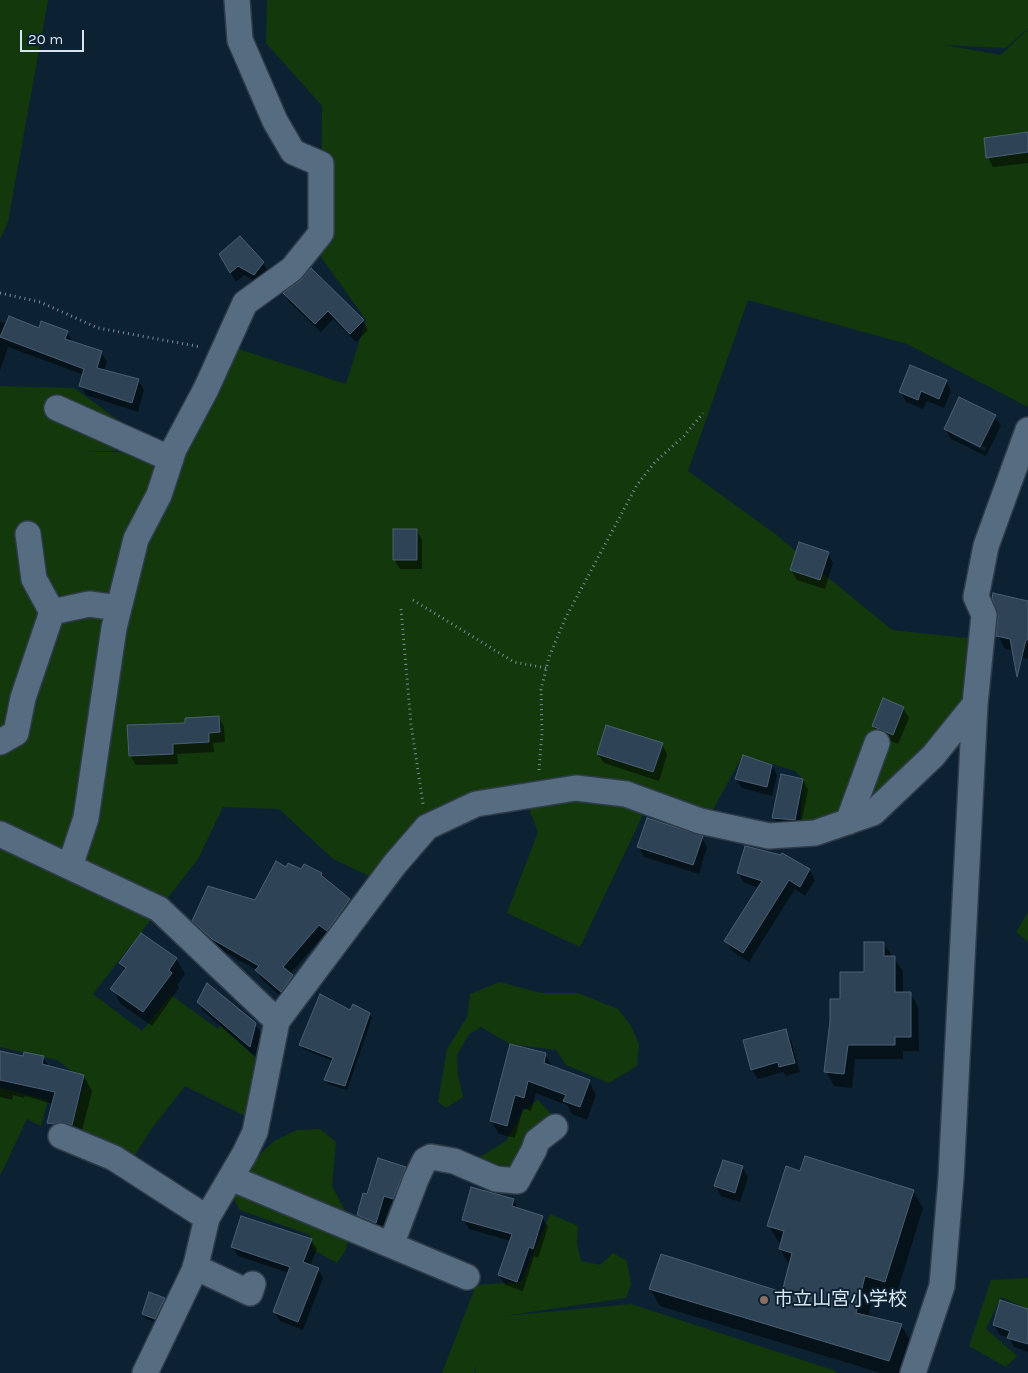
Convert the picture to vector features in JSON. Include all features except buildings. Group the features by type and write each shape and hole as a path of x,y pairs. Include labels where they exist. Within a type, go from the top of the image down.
{"street":[{"path":"70,866 86,818 98,728 119,608 136,539 159,495 171,459 245,303 292,269 321,233 321,164 293,152 275,121 240,40 237,0"},
{"path":"57,408 171,459"},
{"path":"913,1373 942,1286 951,1178 975,704 984,615 976,597 986,546 1028,430"},
{"path":"0,742 16,734 23,698 52,612 34,579 28,534"},
{"path":"52,612 89,604 119,608"},
{"path":"145,1373 195,1268 207,1218 254,1132 277,1021 395,864 427,827 476,804 576,788 626,794 700,820 769,836 815,833 873,813 933,756 975,704"},
{"path":"848,822 877,744"},
{"path":"0,834 159,909 277,1021"},
{"path":"391,1245 425,1160 431,1157 454,1161 496,1179 517,1182 537,1141 555,1127"},
{"path":"61,1136 114,1158 207,1218"},
{"path":"230,1178 467,1277"},
{"path":"195,1268 250,1293 253,1284"}],"path":[{"path":"0,293 40,302 98,328 198,348 226,344"},
{"path":"538,793 542,733 540,690 546,668 565,619 638,485 655,462 684,436 703,413"},
{"path":"413,600 514,662 546,668"},
{"path":"401,609 412,724 427,827"}],"green space":[{"path":"0,0 48,0 8,222 0,239"},
{"path":"267,0 1028,0 1028,28 1006,48 944,45 1001,55 1028,29 1028,407 907,344 748,300 688,471 774,533 892,630 976,639 975,704 873,813 799,831 803,779 795,771 743,755 711,813 649,802 580,947 507,913 538,832 524,796 478,800 380,881 333,859 279,809 223,807 198,859 93,994 142,1031 171,995 218,1029 221,1025 264,1066 257,1122 185,1086 150,1131 132,1160 69,1134 85,1081 57,1060 0,1047 0,386 74,388 129,428 148,449 84,452 173,452 220,343 346,384 366,320 321,257 322,106 266,43"},
{"path":"1028,912 1028,942 1016,932"},
{"path":"500,982 541,993 578,993 618,1009 631,1026 639,1044 637,1066 609,1083 566,1065 556,1050 510,1044 481,1027 469,1034 457,1055 458,1076 463,1097 446,1108 438,1102 447,1049 467,1017 470,994"},
{"path":"0,1088 48,1100 41,1126 27,1119 0,1176"},
{"path":"538,1100 555,1118 513,1175 470,1163 506,1141 524,1110"},
{"path":"320,1129 336,1142 332,1186 351,1222 351,1232 345,1251 337,1263 313,1250 310,1235 240,1210 233,1198 248,1166 274,1141 297,1130"},
{"path":"550,1214 578,1226 577,1244 581,1261 600,1265 613,1253 627,1261 631,1285 626,1298 503,1316 631,1304 836,1371 835,1373 475,1373 477,1364 474,1373 442,1373 476,1285 521,1282"},
{"path":"1028,1278 1028,1309 1001,1297 986,1329 1017,1356 1006,1367 969,1346 991,1280"}],"place":[{"name":"市立山宮小学校","path":"764,1300"}]}
